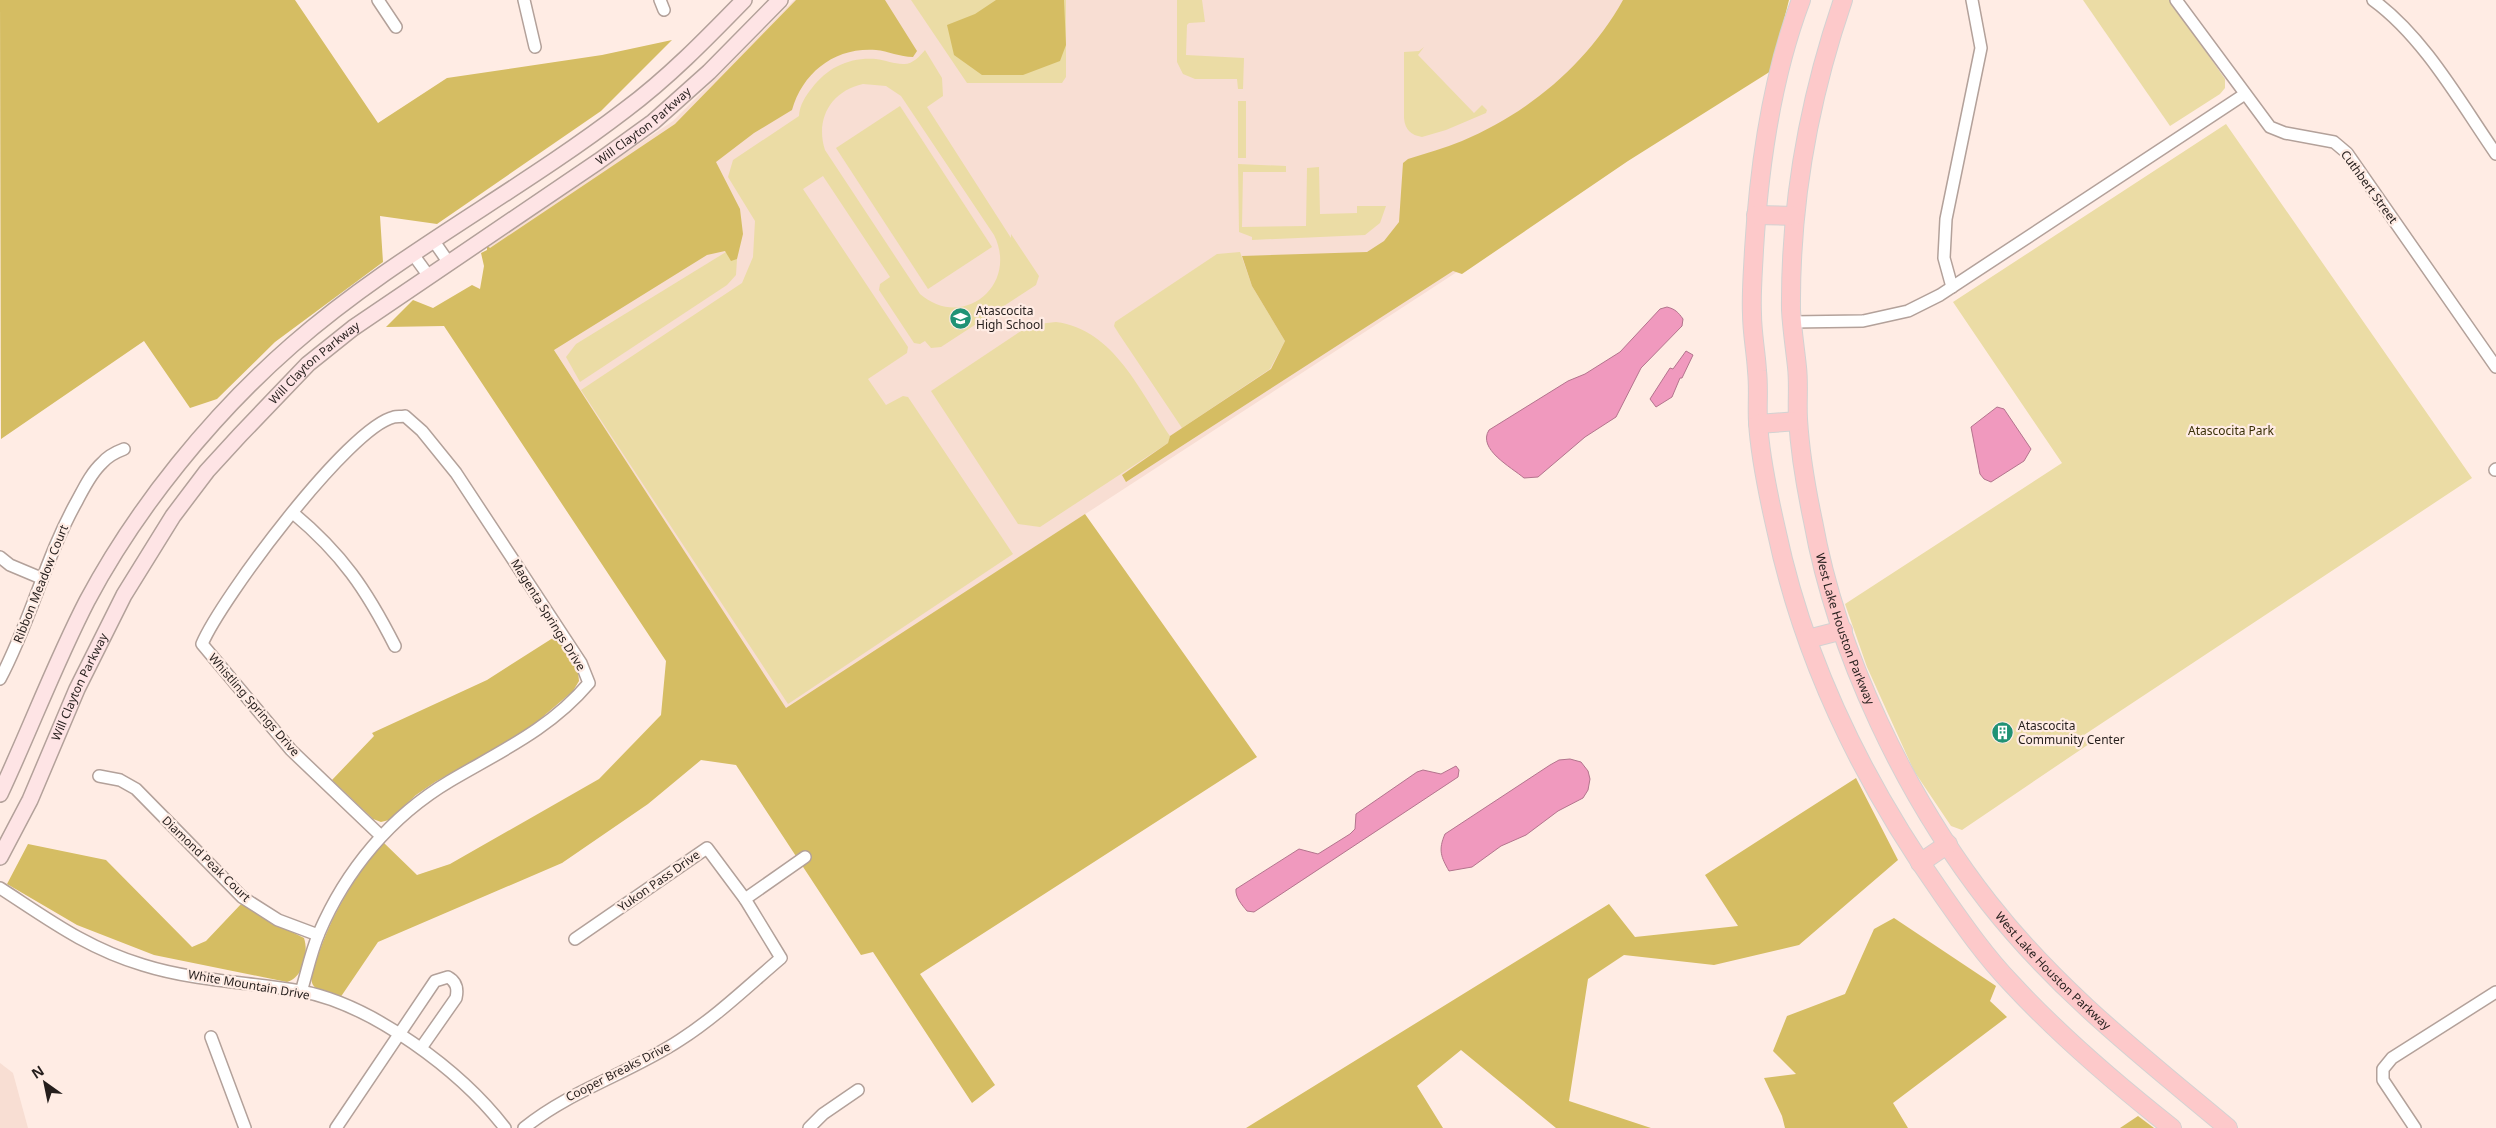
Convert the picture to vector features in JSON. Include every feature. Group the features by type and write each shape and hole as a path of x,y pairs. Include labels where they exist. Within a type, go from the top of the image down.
{"main road":[{"name":"Will Clayton Parkway","path":"0,794 68,639 88,599 127,534 167,479 217,418 291,346 343,303 412,253 578,145 627,109 688,55 744,0"},
{"name":"Will Clayton Parkway","path":"0,857 30,800 100,641 150,550 207,471 308,364 428,275 599,161 653,122 709,72 780,0"},
{"path":"1801,0 1782,63 1765,142 1756,215 1751,310 1758,372 1758,424 1776,532 1796,605 1826,691 1854,749 1893,820 1968,932 2009,981 2084,1057 2172,1128"},
{"name":"West Lake Houston Parkway","path":"1843,0 1821,73 1805,148 1795,216 1792,322 1798,369 1798,421 1813,522 1833,601 1858,671 1906,777 1948,844 2003,919 2027,948 2090,1013 2228,1128"},
{"path":"1756,215 1795,216"},
{"path":"291,346 308,364"},
{"path":"1758,424 1798,421"},
{"path":"1808,639 1843,630"},
{"path":"1920,863 1948,844"}],"street":[{"path":"378,0 396,26"},
{"path":"524,0 535,47"},
{"path":"1952,287 1944,258 1946,219 1981,48 1972,0"},
{"name":"Cuthbert Street","path":"2176,0 2270,127 2285,133 2334,142 2347,154 2496,367"},
{"path":"2373,0 2390,12 2419,44 2496,154"},
{"path":"1792,322 1863,321 1908,311 1952,287 2245,94"},
{"path":"433,240 448,263"},
{"path":"412,253 428,275"},
{"name":"Whistling Springs Drive","path":"381,836 291,750 202,644 210,625 270,540 333,466 360,441 393,417 405,416"},
{"name":"Magenta Springs Drive","path":"301,992 318,936 346,882 381,836 423,799 450,781 519,743 544,725 576,699 589,683 581,663 456,473 422,431 405,416"},
{"name":"Ribbon Meadow Court","path":"0,679 21,635 41,578 64,523 94,471 111,455 124,448"},
{"path":"292,513 314,530 354,575 371,600 395,646"},
{"path":"0,557 10,565 41,578"},
{"name":"Diamond Peak Court","path":"99,776 120,780 136,789 242,897 278,920 318,936"},
{"name":"Yukon Pass Drive","path":"575,939 706,848 745,899 781,958"},
{"path":"745,899 805,857"},
{"name":"White Mountain Drive","path":"0,888 63,931 121,958 170,972 301,992 346,1007 400,1034 421,1048 474,1093 505,1128"},
{"name":"Cooper Breaks Drive","path":"524,1128 542,1113 571,1096 636,1066 680,1040 781,958"},
{"path":"336,1128 435,981 442,978 452,980 458,991 456,998 421,1048"},
{"path":"2415,1128 2383,1080 2383,1069 2392,1058 2496,992"},
{"path":"211,1037 245,1128"},
{"path":"809,1128 823,1114 858,1090"}],"shaded area":[{"path":"0,0 295,0 378,123 447,78 602,55 672,40 601,111 437,224 380,216 383,262 275,342 217,399 190,408 144,341 1,439"},
{"name":"Atascocita High School","path":"794,0 1787,0 1767,70 786,709 487,246 673,121"},
{"path":"796,0 885,0 917,51 913,57 876,50 861,50 834,58 823,65 804,84 792,110 754,133 716,162 740,209 743,234 737,259 731,261 725,251 707,255 554,350 786,708 1085,514 1257,757 920,974 995,1085 972,1103 873,952 861,955 736,765 701,760 648,804 562,863 378,942 340,998 318,990 312,982 315,965 336,912 362,869 383,842 417,875 450,864 599,779 661,715 666,661 444,326 386,327 413,300 433,308 472,285 480,289 484,266 481,253 487,250 487,246 490,248 675,124"},
{"path":"996,0 1064,0 1066,45 1060,61 1023,75 982,75 954,55 947,25 975,14"},
{"path":"1623,0 1789,0 1771,71 1628,161 1462,274 1453,271 1126,482 1122,475 1168,443 1170,436 1271,369 1285,341 1252,286 1242,256 1367,252 1384,241 1399,222 1403,163 1408,159 1456,144 1487,129 1533,101 1555,84 1592,45 1609,23"},
{"path":"1667,307 1678,313 1683,319 1682,326 1641,368 1616,417 1585,437 1538,477 1524,478 1491,451 1487,437 1489,430 1568,381 1585,374 1620,352 1660,309"},
{"path":"1686,351 1693,355 1672,397 1656,407 1650,399 1670,368 1673,369"},
{"path":"1997,407 2004,409 2031,449 2024,461 1991,482 1984,479 1980,474 1971,427"},
{"path":"556,636 578,671 579,681 573,691 526,731 435,782 416,795 389,820 381,822 373,819 332,780 374,736 372,733 487,680"},
{"path":"1570,759 1581,762 1588,771 1590,779 1588,790 1583,798 1558,811 1526,835 1501,846 1472,867 1449,871 1441,853 1445,834 1550,765 1559,760"},
{"path":"1456,766 1459,770 1458,777 1254,912 1247,911 1239,901 1236,889 1299,849 1318,854 1350,834 1355,829 1356,814 1417,772 1423,770 1441,774"},
{"path":"1856,778 1898,860 1799,945 1714,965 1624,955 1588,979 1569,1101 1651,1128 1556,1128 1461,1050 1417,1086 1443,1128 1246,1128 1609,904 1635,937 1738,926 1705,875"},
{"path":"28,844 106,860 192,947 206,941 242,903 262,917 304,938 306,951 301,970 293,980 287,982 154,955 77,925 7,884"},
{"path":"1894,918 1996,986 1990,1001 2007,1017 1893,1103 1908,1128 1785,1128 1782,1116 1764,1078 1796,1074 1773,1051 1787,1016 1845,994 1874,929"},
{"path":"0,1063 13,1073 28,1128 0,1128"},
{"path":"2138,1116 2154,1128 2120,1128"}],"green space":[{"path":"911,0 1066,0 1066,77 1062,83 967,83"},
{"path":"1177,0 1202,0 1205,22 1189,23 1187,25 1186,55 1244,58 1243,89 1238,89 1237,79 1195,79 1183,74 1177,62"},
{"path":"2083,0 2170,0 2225,79 2225,88 2220,94 2170,126"},
{"path":"1424,47 1418,55 1474,113 1482,105 1487,110 1486,113 1446,130 1422,137 1409,131 1404,118 1404,52 1419,51"},
{"path":"925,50 942,78 943,96 927,107 1011,238 1011,234 1039,276 1036,285 941,347 931,348 925,341 920,344 914,343 879,290 880,284 890,277 823,176 803,189 908,347 907,353 868,379 886,405 903,396 908,397 1013,554 788,704 581,390 742,283 753,257 755,221 728,177 733,160 799,116 807,94 832,69 849,62 866,59 906,64 916,60","holes":["863,84 886,86 901,96 994,235 1000,253 999,271 993,285 982,297 969,305 953,307 937,304 920,294 825,150 822,128 824,117 834,100 842,93"]},
{"path":"1238,101 1246,101 1246,158 1238,158"},
{"path":"900,106 992,247 928,289 836,148"},
{"name":"Atascocita Park","path":"2226,124 2472,478 2084,735 2089,744 1962,830 1951,826 1914,771 1867,667 1845,604 2062,463 1953,302"},
{"path":"1238,164 1286,166 1286,172 1243,172 1242,227 1306,226 1307,168 1319,167 1320,214 1357,213 1357,206 1386,206 1380,223 1365,235 1252,240 1252,237 1239,232"},
{"path":"726,252 737,259 736,275 727,285 580,382 566,357 576,344"},
{"path":"1240,252 1252,286 1285,341 1270,369 1182,428 1119,334 1114,326 1115,322 1217,254"},
{"path":"1056,322 1076,327 1094,337 1110,350 1136,383 1170,436 1168,443 1040,527 1018,524 931,391 1024,329 1038,324"}],"place":[{"name":"Atascocita High School","path":"960,318"},
{"name":"Atascocita Community Center","path":"2002,733"}]}
